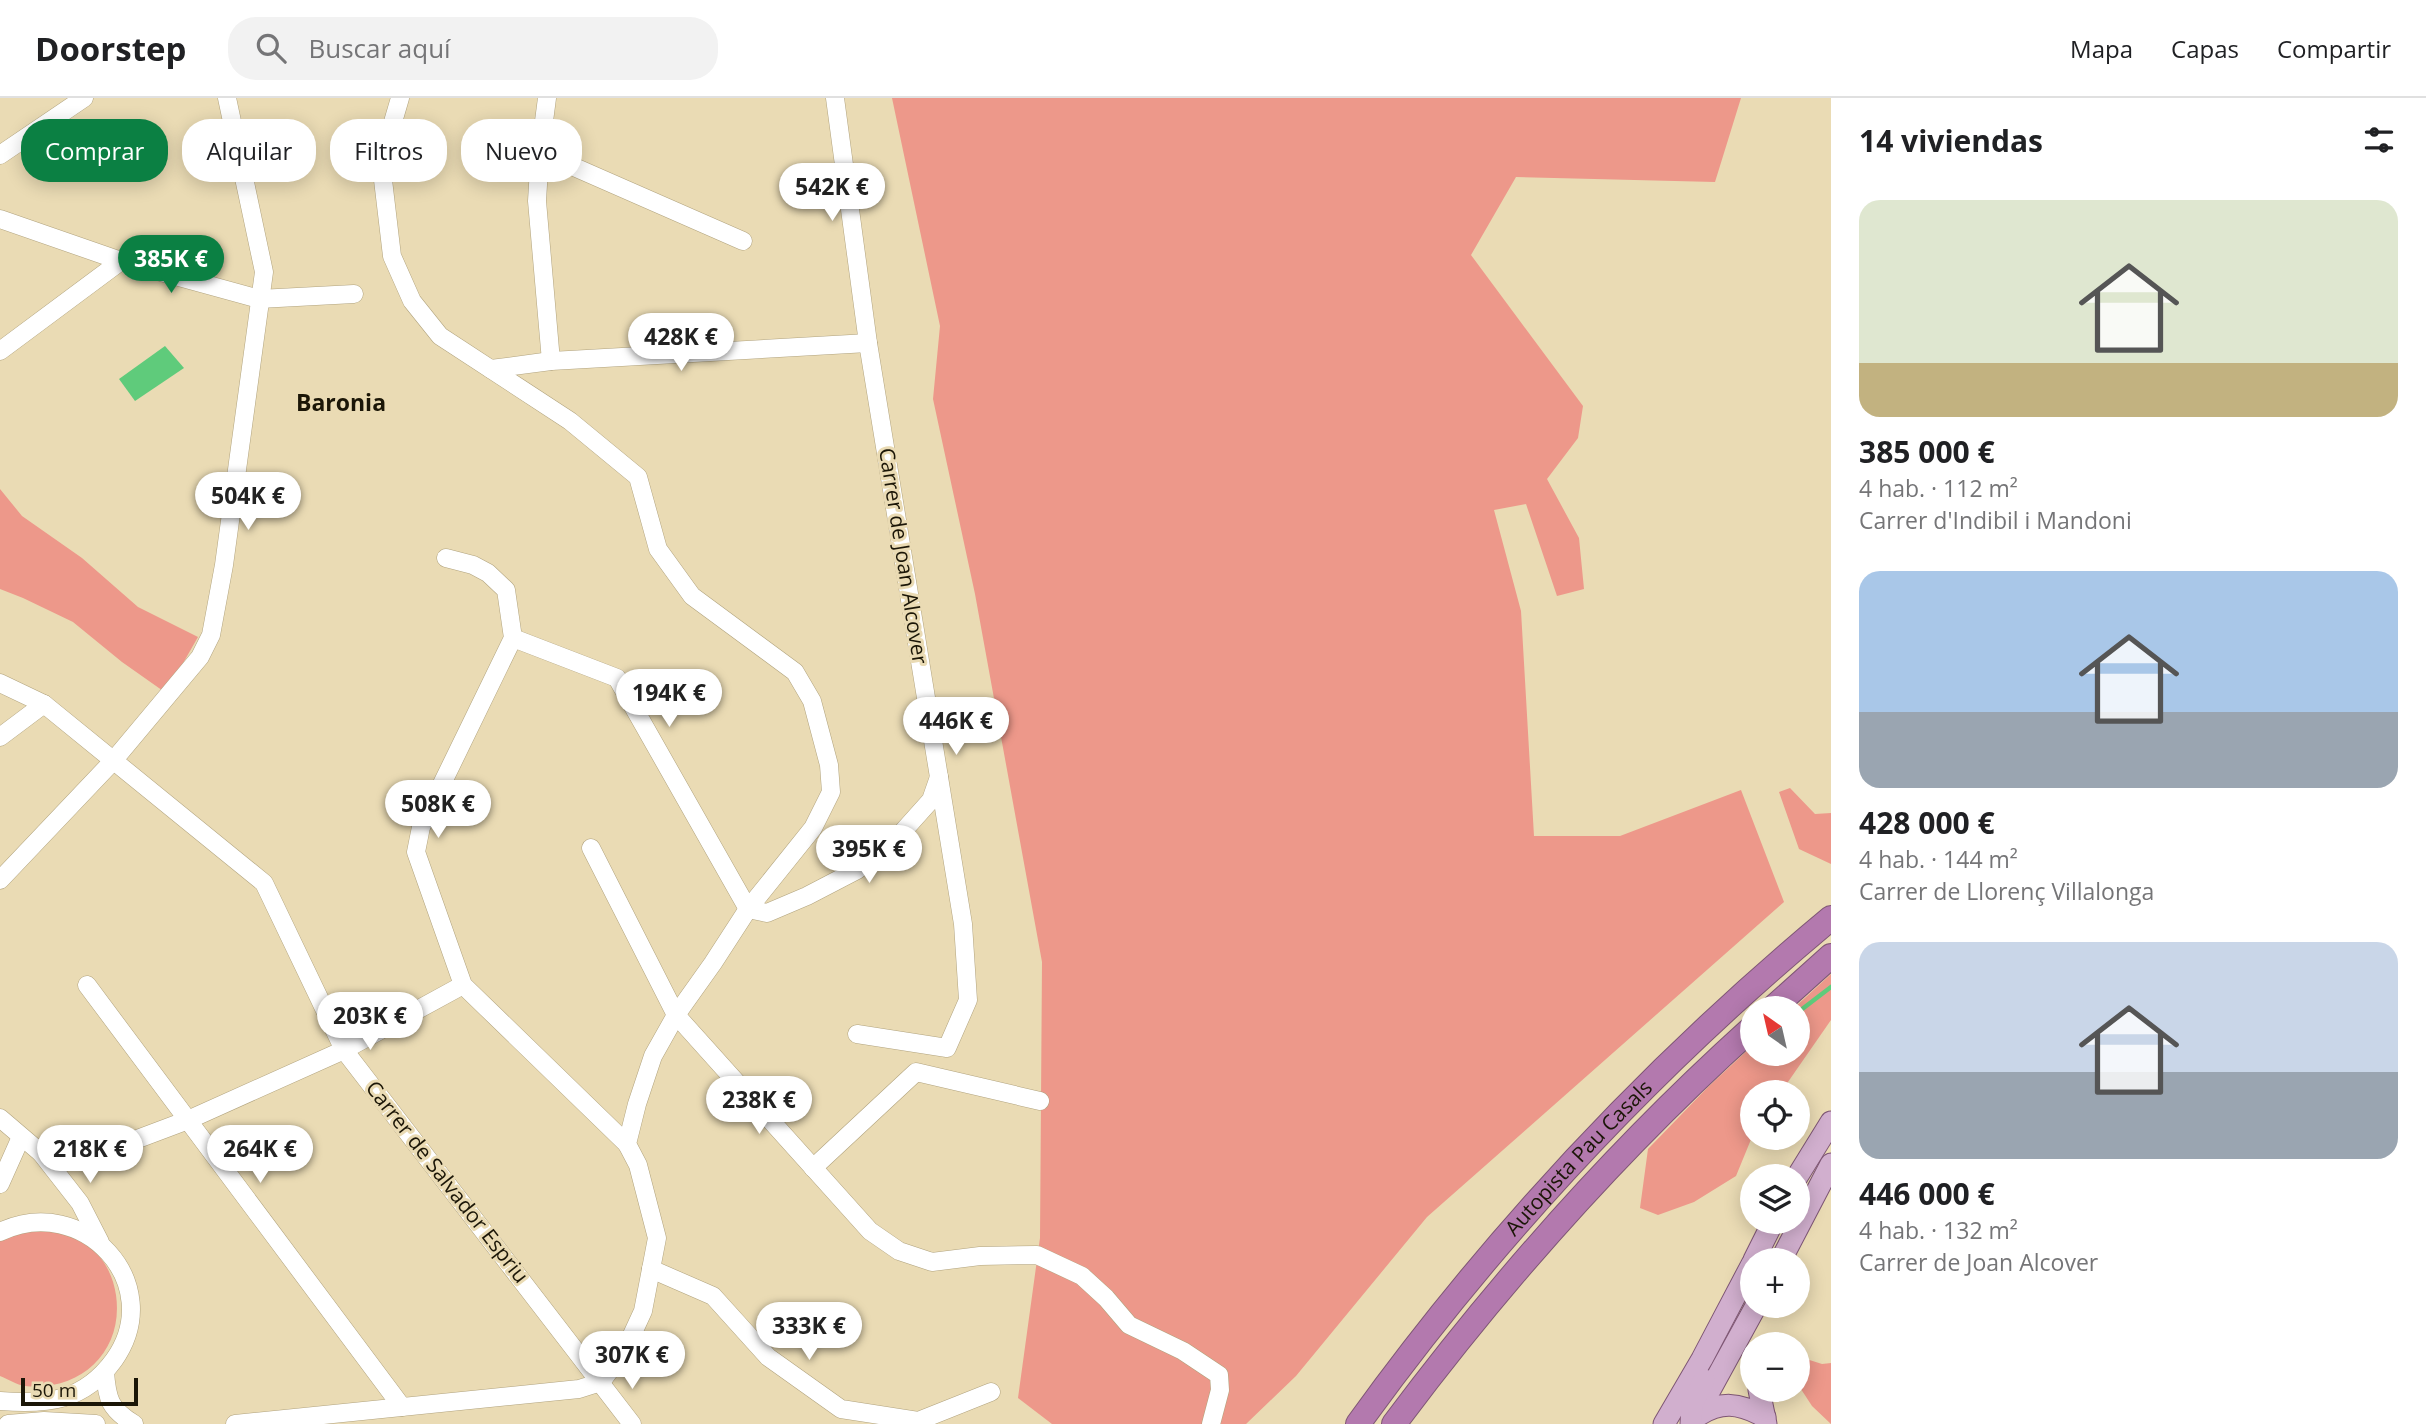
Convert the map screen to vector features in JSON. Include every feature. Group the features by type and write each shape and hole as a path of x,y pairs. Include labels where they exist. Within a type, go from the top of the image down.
{"highway":[{"name":"Autopista Pau Casals","path":"1358,1424 1389,1380 1458,1294 1517,1224 1599,1135 1680,1053 1831,918"},
{"path":"1786,996 1831,956"},
{"name":"Autopista Pau Casals","path":"1394,1424 1442,1360 1541,1242 1628,1146 1740,1039"}],"main road":[{"path":"1805,1164 1831,1122"},
{"path":"1787,1248 1831,1164"},
{"path":"1664,1424 1740,1287"},
{"path":"1689,1423 1692,1404 1740,1313"},
{"path":"1689,1423 1752,1318"},
{"path":"1763,1402 1770,1422"},
{"path":"1689,1423 1715,1406 1738,1406 1770,1422"}],"street":[{"path":"0,155 84,98"},
{"path":"0,880 113,761 200,657 211,635 224,565 264,272 227,98"},
{"path":"400,98 381,163 392,256 412,301 440,336 570,421 638,477 658,550 692,596 795,672 812,701 829,765 831,792 813,828 748,908 676,1014 653,1056 627,1144"},
{"path":"544,119 547,98"},
{"name":"Carrer de Joan Alcover","path":"835,98 868,343 963,924 968,1000 947,1048 857,1034"},
{"path":"582,171 743,242"},
{"path":"538,182 537,201 551,361"},
{"path":"0,219 121,261 259,299 354,294"},
{"path":"0,351 121,261"},
{"path":"491,369 551,361 868,343"},
{"path":"235,1424 579,1389 601,1382 625,1350 643,1311 657,1238 638,1165 627,1144 463,985 416,852 421,827 513,638 506,590 488,573 473,565 446,558"},
{"path":"513,638 617,678 748,908 767,914 807,897 857,870 897,838 931,800 940,776"},
{"name":"Carrer de Salvador Espriu","path":"0,683 44,704 264,883 344,1050 632,1424"},
{"path":"0,737 44,704"},
{"path":"592,849 676,1014 870,1231 899,1251 932,1262 980,1256 1037,1255 1083,1276 1129,1325 1183,1351 1219,1374 1220,1390 1212,1424"},
{"path":"87,985 402,1407"},
{"path":"41,1153 103,1152 188,1121 344,1050 463,985"},
{"path":"813,1168 916,1072 1040,1101"},
{"path":"0,1118 41,1153 80,1203 100,1242 118,1264 129,1290 131,1318 124,1346 89,1392 44,1421"},
{"path":"0,1184 21,1137"},
{"path":"0,1232 16,1224 45,1221 74,1227 100,1242"},
{"path":"651,1269 713,1296 768,1357 841,1409 918,1421 991,1392"},
{"path":"96,1424 44,1421 14,1423 2,1401 49,1401 76,1394 102,1376"},
{"path":"102,1376 111,1403 120,1415 134,1424"}],"shaded area":[{"path":"892,98 1741,98 1715,182 1516,177 1471,255 1583,406 1578,438 1547,479 1579,538 1584,589 1557,596 1526,504 1494,510 1521,611 1534,836 1620,836 1741,790 1784,902 1427,1217 1296,1376 1246,1424 1052,1424 1018,1398 1040,1238 1042,962 975,594 933,399 940,326"},
{"path":"165,346 184,368 135,401 119,379"},
{"path":"0,489 22,516 82,558 138,607 198,637 166,693 73,622 0,589"},
{"path":"1790,788 1815,814 1831,813 1831,864 1799,849 1779,792"},
{"path":"1831,974 1831,1020 1810,1050 1810,996 1807,996"},
{"path":"1740,1057 1740,1066 1799,1066 1789,1080 1740,1080 1740,1150 1747,1150 1736,1176 1694,1202 1658,1215 1640,1208 1648,1149"},
{"path":"48,1228 79,1239 99,1255 113,1281 117,1315 113,1334 105,1350 95,1364 81,1375 45,1386 25,1386 0,1376 0,1240 7,1235"},
{"path":"1810,1360 1822,1364 1831,1363 1831,1424 1809,1402"}],"waterway":[{"path":"1810,1003 1831,987"}],"district":[{"name":"Baronia","path":"341,403"}]}
